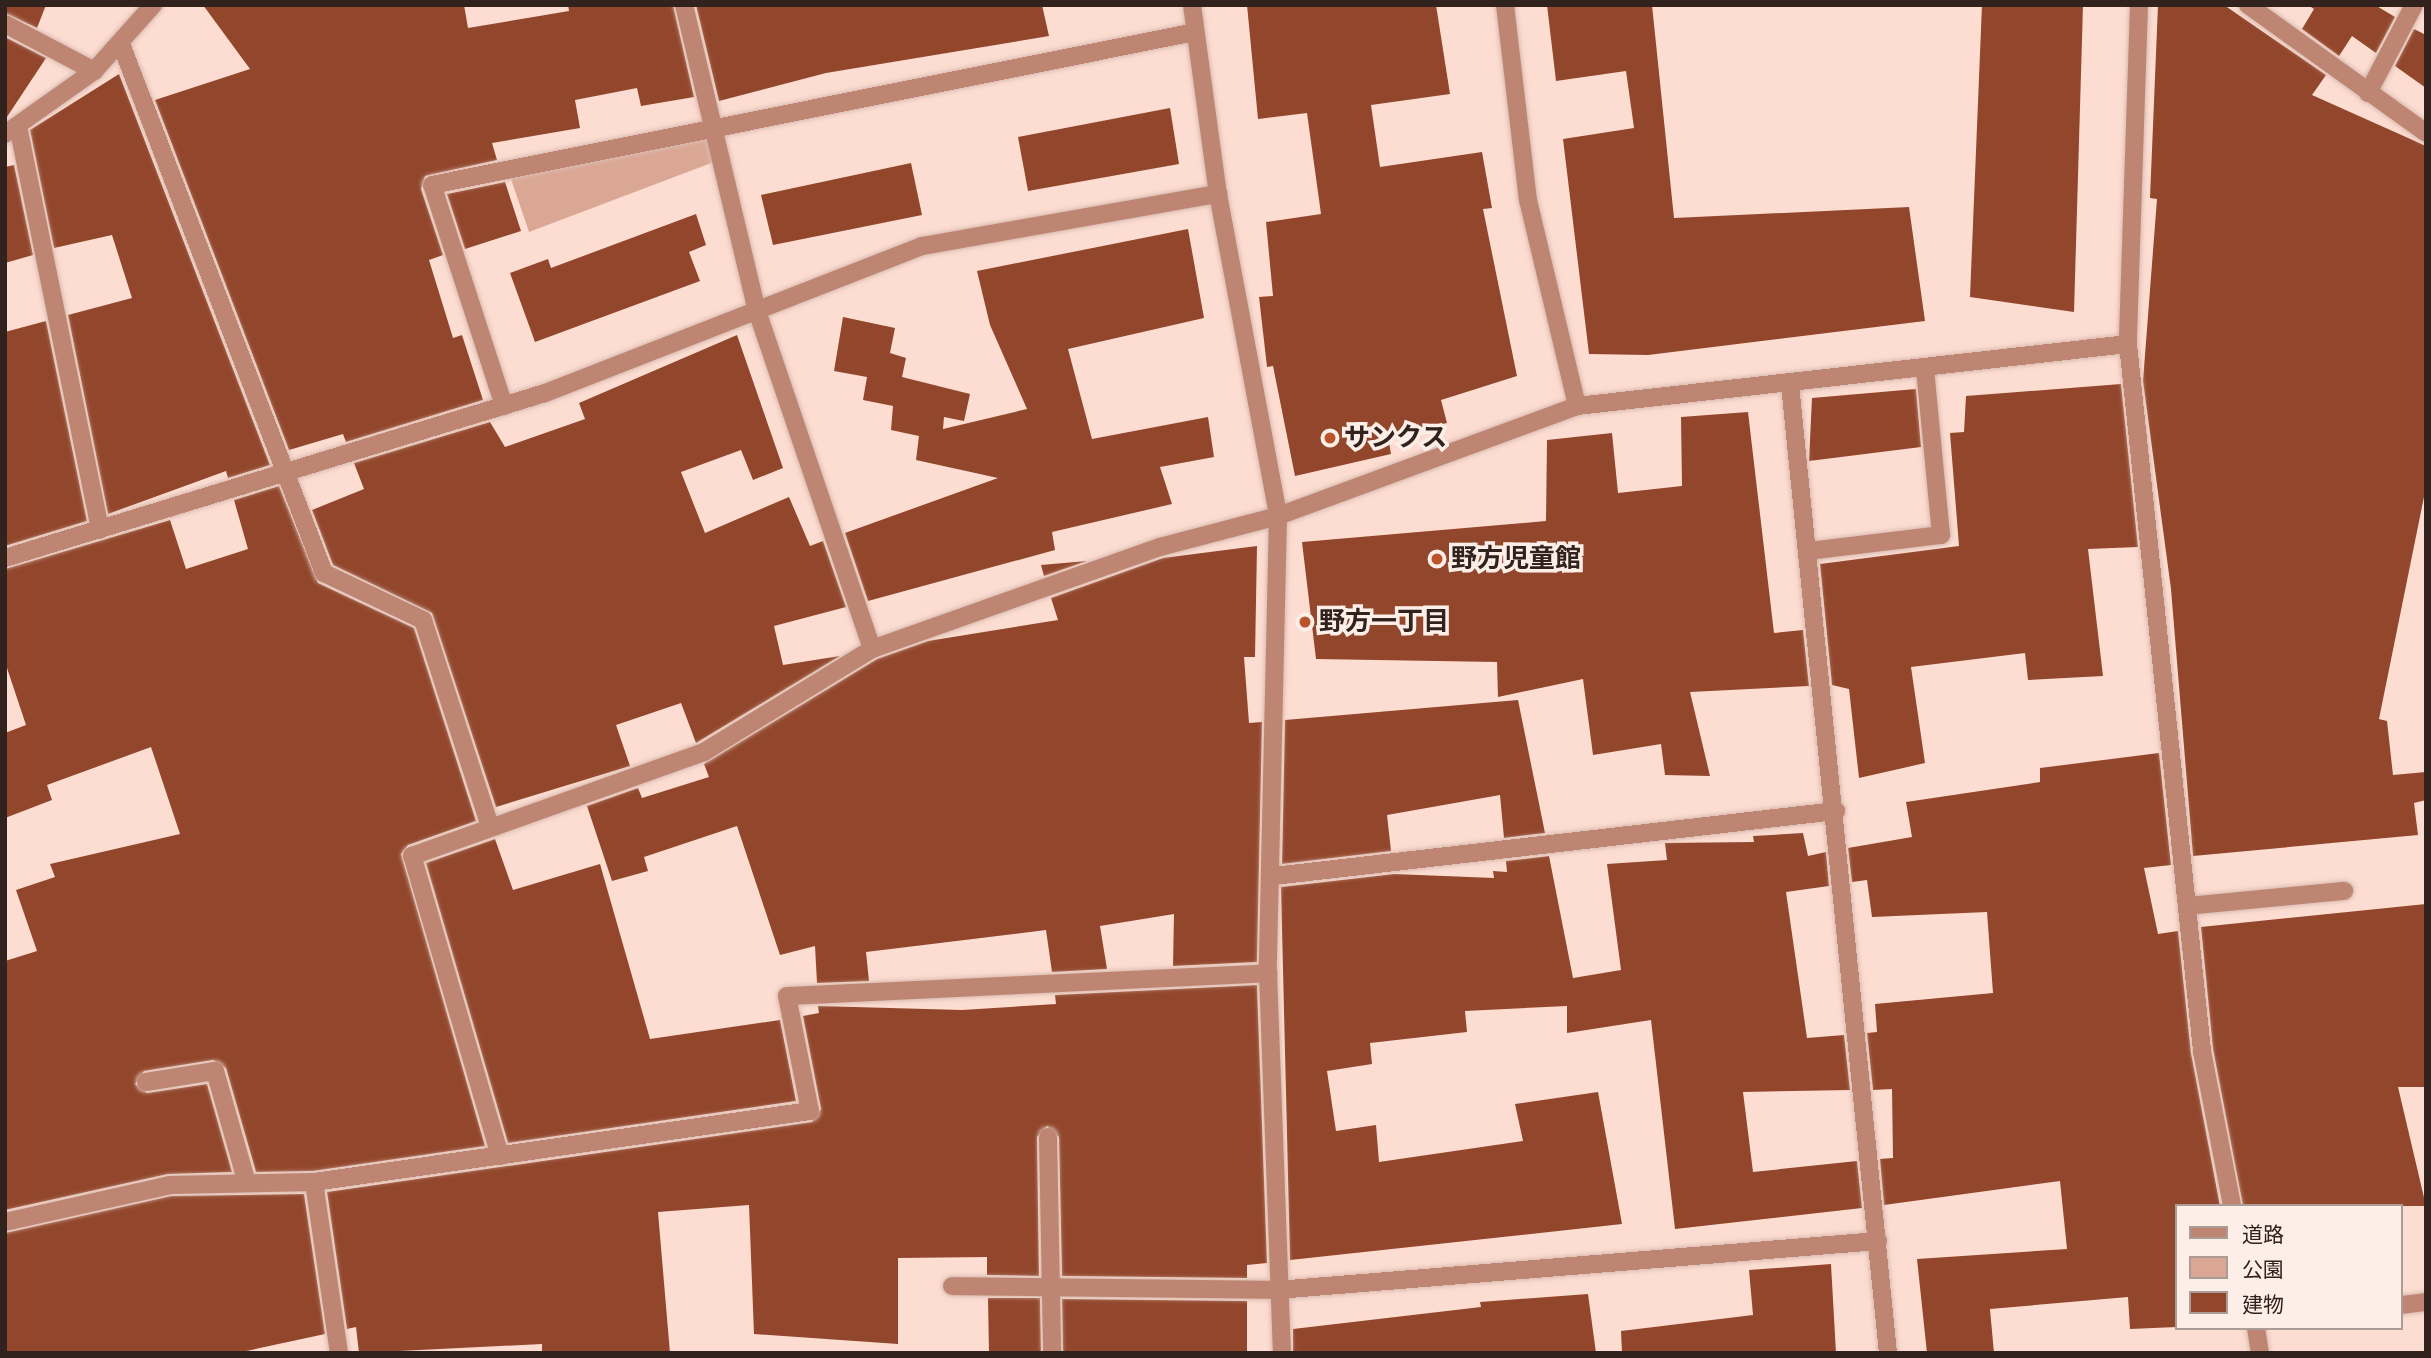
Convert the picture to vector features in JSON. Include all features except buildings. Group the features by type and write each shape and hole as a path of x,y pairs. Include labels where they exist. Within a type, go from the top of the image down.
{"street":[{"path":"100,530 11,130 94,71 121,44 153,5"},
{"path":"684,5 757,311 872,649"},
{"path":"1192,5 1218,194 1278,516 1274,876 1268,973 1277,1290 1282,1353"},
{"path":"1505,5 1528,200 1577,406"},
{"path":"2139,5 2128,344 2203,1051 2232,1204"},
{"path":"2248,5 2426,133"},
{"path":"2368,93 2414,5"},
{"path":"5,24 94,71"},
{"path":"504,406 432,185 713,124 1195,32"},
{"path":"121,44 282,474 324,573 422,620 490,825"},
{"path":"5,558 504,406 922,246 1218,194"},
{"path":"500,1156 412,856 490,825 704,752 872,649 1160,547 1278,516 1577,406 1790,385 2128,344"},
{"path":"1808,551 1941,535 1925,368"},
{"path":"1790,385 1836,811 1888,1353"},
{"path":"1274,876 1836,811"},
{"path":"2187,906 2344,891"},
{"path":"5,1222 170,1185 314,1182 810,1111 787,996 1268,973"},
{"path":"146,1082 215,1071 247,1183"},
{"path":"1048,1137 1054,1287 1052,1353"},
{"path":"314,1182 339,1353"},
{"path":"952,1286 1277,1290 1878,1241"},
{"path":"2403,1305 2426,1302"},
{"path":"2256,1330 2260,1353"}],"green space":[{"path":"708,132 714,162 529,232 510,176"}],"place":[{"name":"サンクス","path":"1330,438"},
{"name":"野方児童館","path":"1437,559"},
{"name":"野方一丁目","path":"1305,622"}]}
